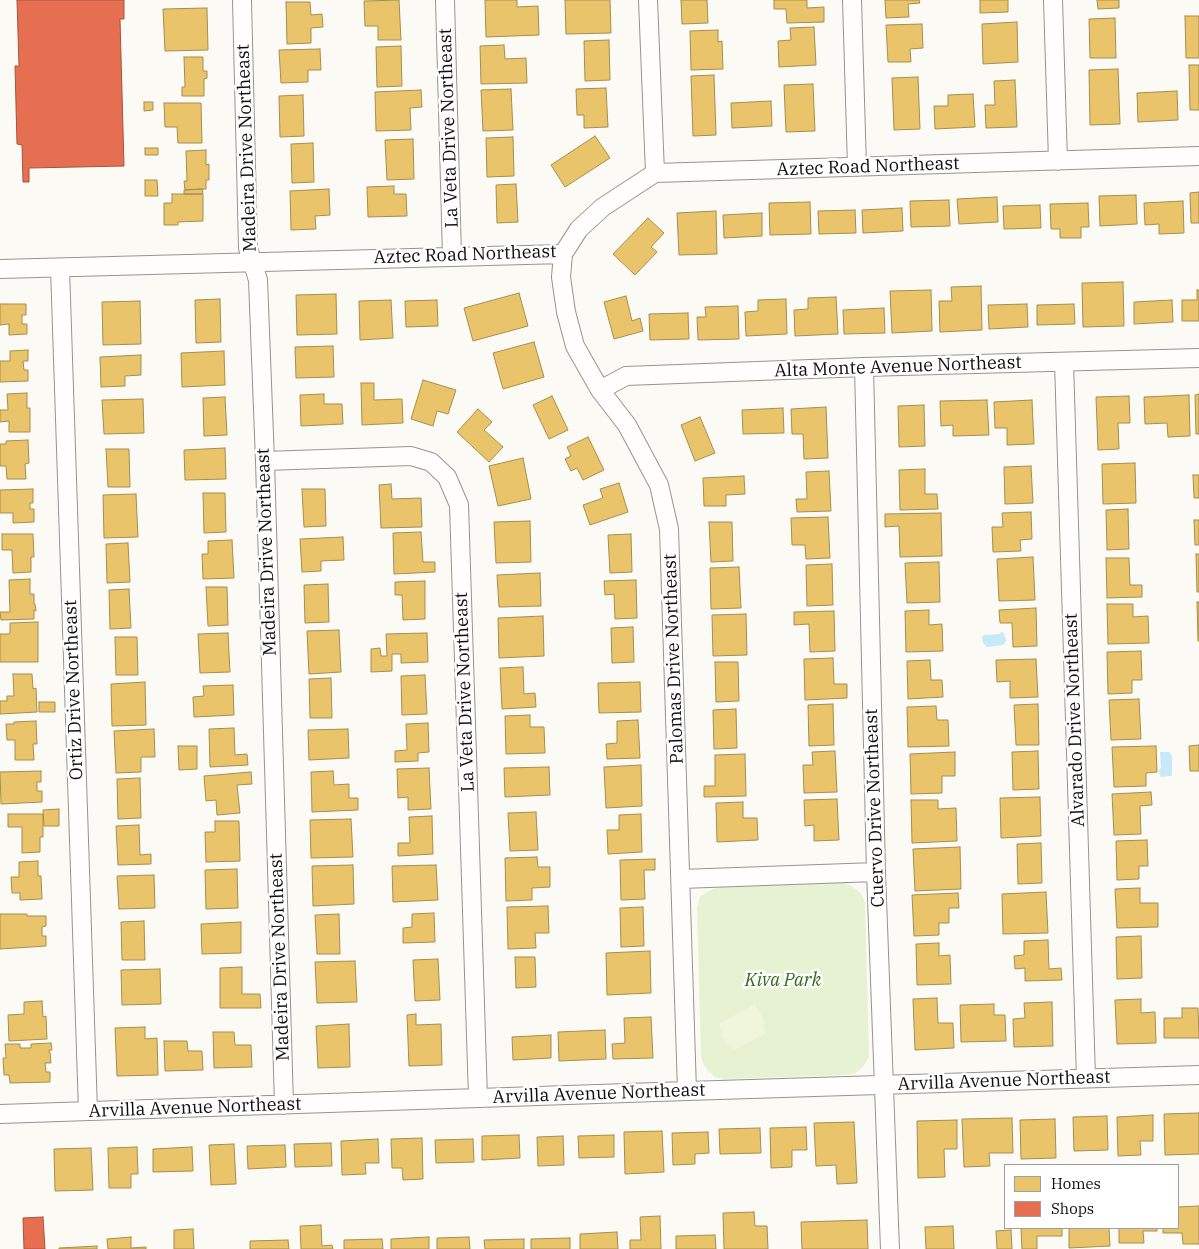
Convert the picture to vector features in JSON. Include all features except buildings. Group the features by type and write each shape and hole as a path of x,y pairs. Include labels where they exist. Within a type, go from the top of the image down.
{"street":[{"name":"Madeira Drive Northeast","path":"242,0 248,248 258,280 265,461 284,1105"},
{"name":"La Veta Drive Northeast","path":"444,0 452,256"},
{"path":"648,0 655,173"},
{"path":"852,0 857,167"},
{"path":"1053,0 1058,161"},
{"name":"Aztec Road Northeast","path":"0,270 564,254 579,228 603,207 655,173 1199,156"},
{"name":"Palomas Drive Northeast","path":"564,254 560,277 566,312 575,346 600,390 627,426 659,485 670,529 688,1091"},
{"name":"Ortiz Drive Northeast","path":"60,268 88,1111"},
{"name":"Alta Monte Avenue Northeast","path":"600,390 626,376 864,367 1199,358"},
{"name":"Alvarado Drive Northeast","path":"1064,362 1086,1078"},
{"name":"Cuervo Drive Northeast","path":"864,367 876,872 890,1249"},
{"name":"La Veta Drive Northeast","path":"265,461 411,456 431,462 447,477 459,505 478,1098"},
{"path":"681,879 876,872"},
{"name":"Arvilla Avenue Northeast","path":"0,1114 1199,1075"}],"green space":[{"name":"Kiva Park","path":"841,882 857,890 862,895 865,903 869,1057 862,1068 855,1073 847,1075 724,1079 715,1077 703,1064 701,1056 697,907 700,897 721,886"},
{"path":"755,1004 765,1022 762,1024 766,1033 734,1050 730,1043 726,1044 719,1024"}],"water":[{"path":"1001,632 1004,633 1006,638 1003,645 987,647 983,643 982,637 984,635 1000,634"},
{"path":"1160,752 1169,752 1172,756 1171,776 1161,777 1159,773 1161,768"}]}
